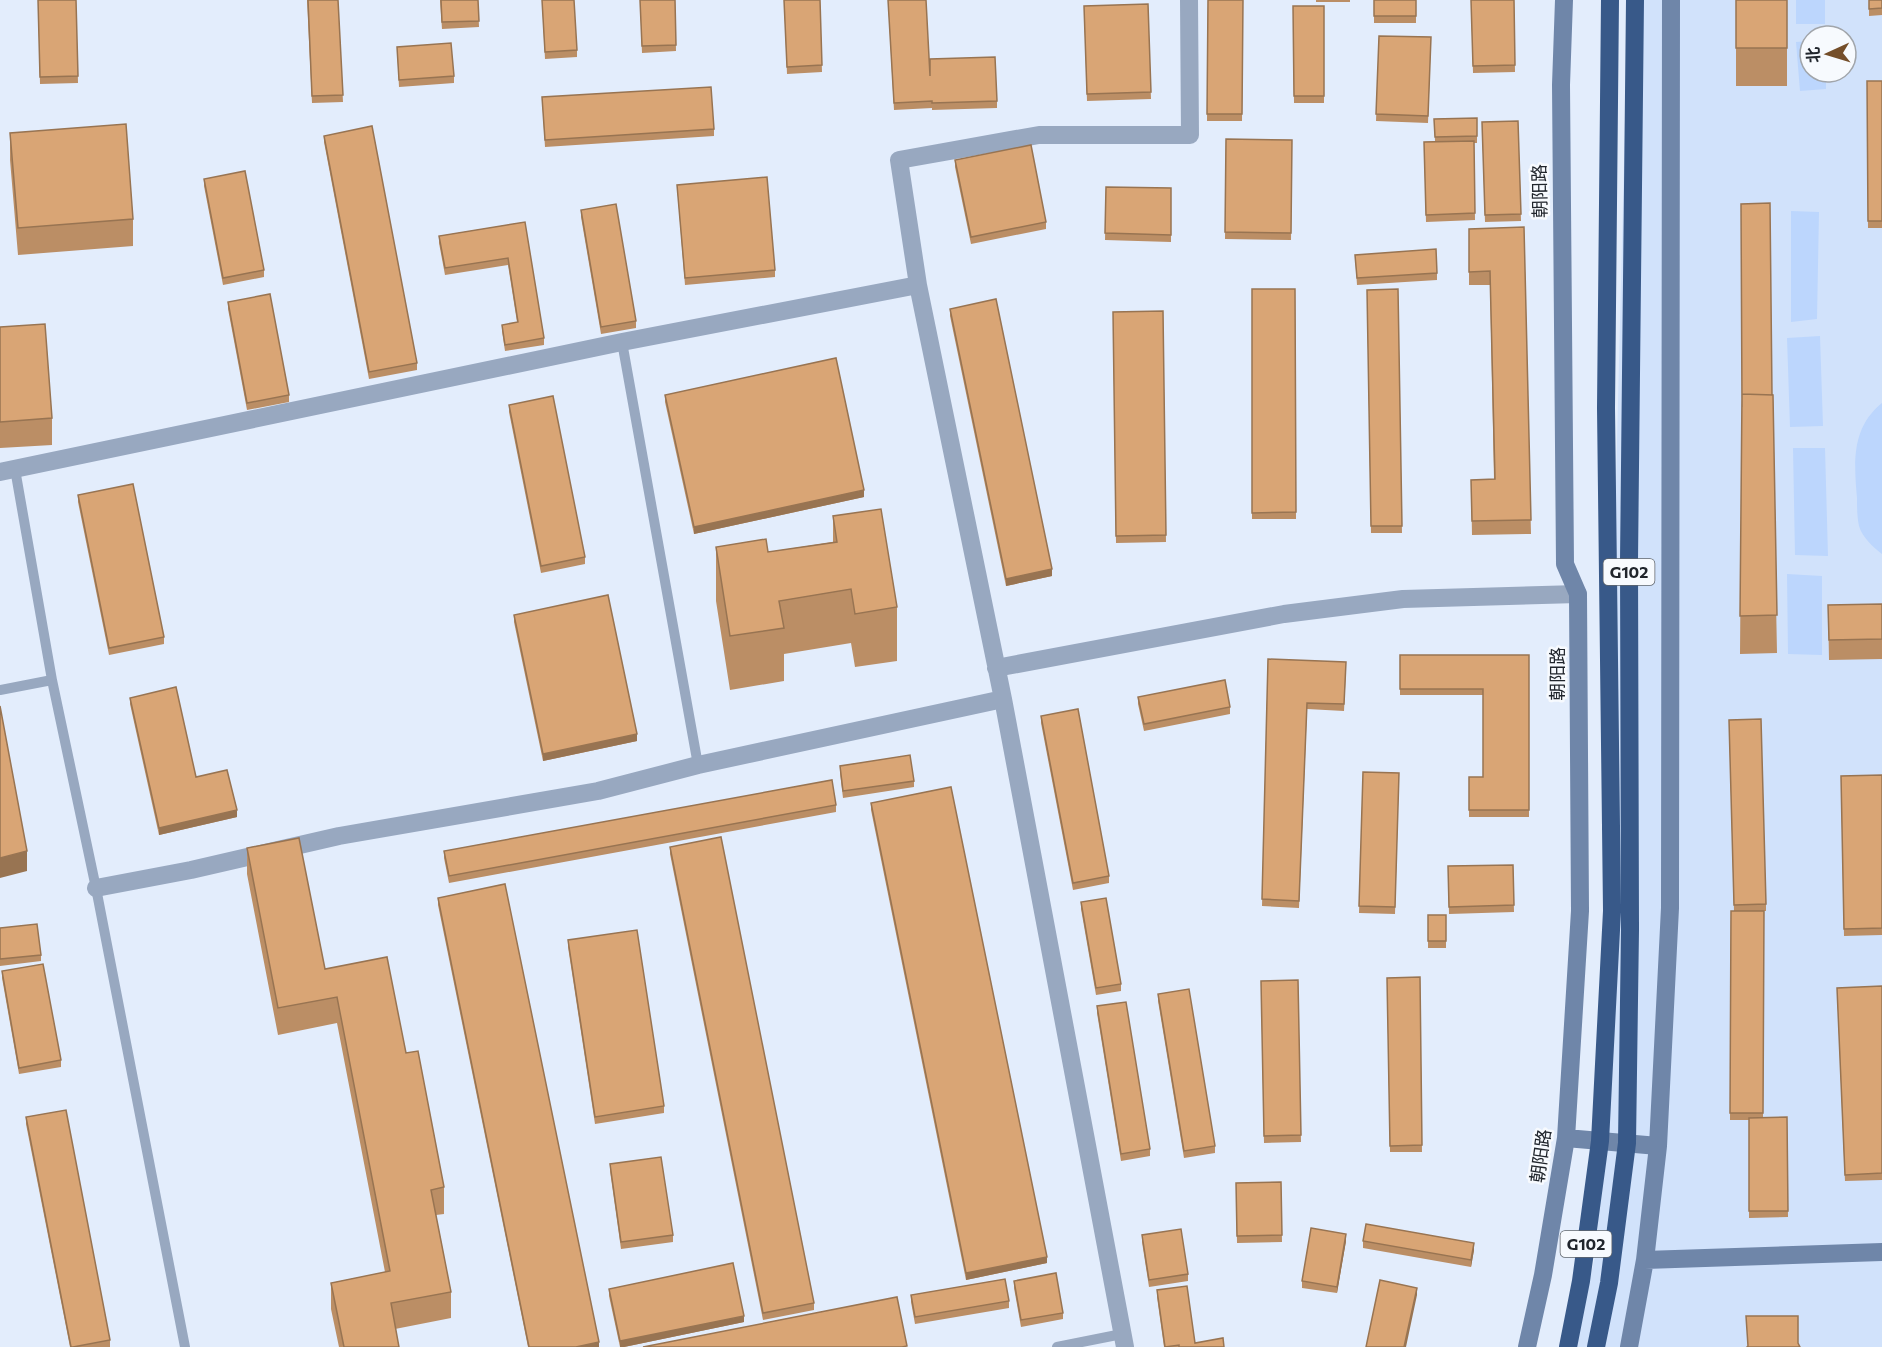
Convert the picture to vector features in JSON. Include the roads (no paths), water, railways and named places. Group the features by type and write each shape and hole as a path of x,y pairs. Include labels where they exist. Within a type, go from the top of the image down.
{"highway":[{"name":"G102","path":"1568,1347 1581,1281 1600,1141 1612,911 1606,431 1610,0"},
{"name":"G102","path":"1596,1347 1610,1283 1627,1143 1630,930 1629,561 1635,0"}],"street":[{"path":"1124,1341 1003,699 918,285 899,160 1039,135 1190,135 1189,0"},
{"name":"朝阳路","path":"1527,1347 1543,1275 1566,1138 1580,911 1578,594 1565,564 1560,85 1564,0"},
{"path":"1629,1347 1645,1260 1658,1146 1670,908 1671,0"},
{"path":"7,470 622,342 918,285"},
{"path":"996,668 1284,614 1403,599 1578,594"},
{"path":"96,888 191,870 339,836 598,791 698,765 1003,699"},
{"path":"1566,1138 1658,1146"},
{"path":"1645,1260 1882,1252"}],"lane":[{"path":"622,342 698,765"},
{"path":"7,470 96,888 185,1347"},
{"path":"0,690 52,680"},
{"path":"1057,1347 1124,1341"}]}
